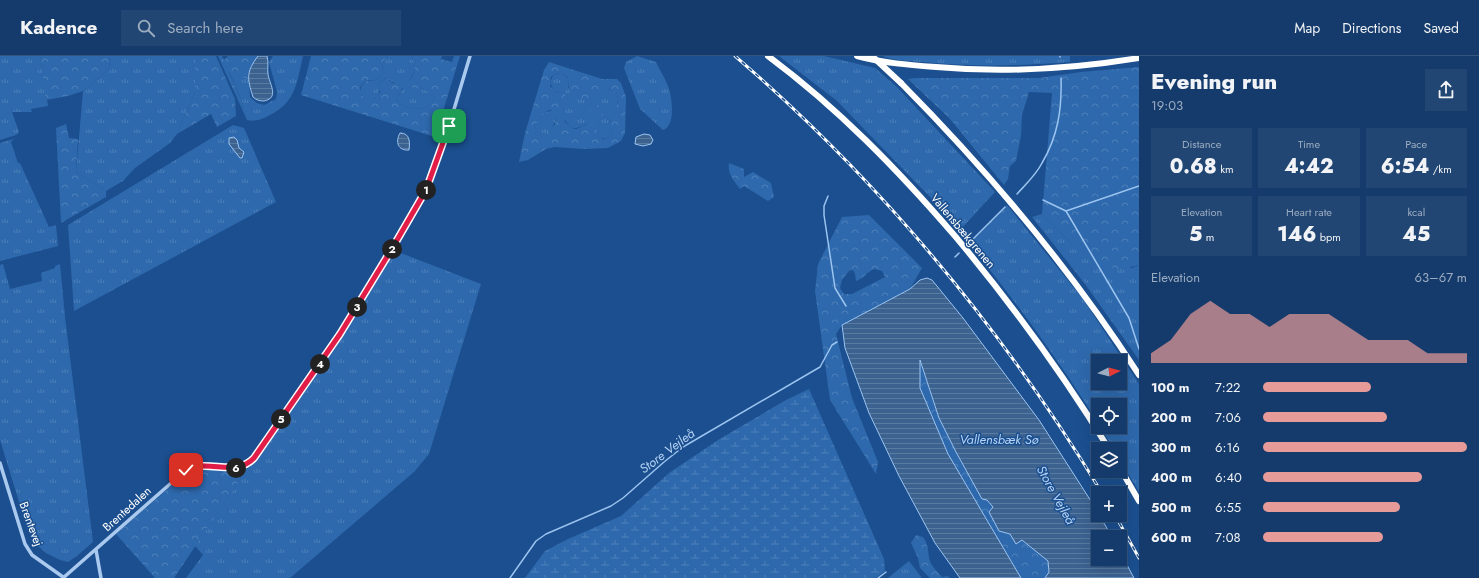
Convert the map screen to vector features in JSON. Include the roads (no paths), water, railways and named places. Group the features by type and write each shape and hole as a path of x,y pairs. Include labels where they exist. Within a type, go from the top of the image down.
{"highway":[{"name":"Vallensbækgrenen","path":"768,56 813,91 846,121 892,166 940,220 1017,314 1062,377 1104,442"},
{"path":"857,56 871,60 906,65 993,70 1078,66 1139,58"},
{"path":"872,56 957,141 1034,230 1088,299 1139,375"},
{"path":"1126,478 1139,501"}],"street":[{"name":"Brentedalen","path":"63,578 186,470 194,466 202,465 235,468 241,467 248,464 254,458 340,334 426,190 449,126 470,56"},
{"name":"Brentevej","path":"0,463 25,544 32,555 63,578"},
{"path":"96,550 101,578"}],"water":[{"path":"258,56 267,56 268,74 273,94 272,97 264,101 253,97 249,80 251,66"},
{"path":"400,133 408,136 409,150 402,149 398,145 398,136"},
{"path":"644,134 650,135 653,140 651,144 643,146 635,144 636,137"},
{"path":"234,137 237,140 239,148 244,152 242,158 240,158 229,144 229,138"},
{"name":"Vallensbæk Sø","path":"927,278 932,280 963,318 1039,420 1091,501 1091,522 1103,522 1108,530 1091,530 1091,566 1127,565 1134,578 1045,578 1049,572 1048,561 1022,540 1016,544 1010,534 999,531 989,512 993,507 987,500 982,499 939,418 920,360 920,388 948,454 1021,578 960,578 935,543 899,476 869,413 845,348 842,325 910,289 920,280"}],"waterway":[{"path":"1017,194 1037,172 1052,143 1060,111 1061,78"},
{"path":"1043,200 1066,211 1139,186"},
{"path":"828,196 824,206 824,215 835,288 846,306"},
{"path":"970,242 1005,207"},
{"path":"1066,211 1129,318 1139,349"},
{"path":"955,257 959,253"},
{"name":"Store Vejleå","path":"510,578 536,541 546,534 611,506 623,498 683,447 820,367 832,345 837,342"},
{"name":"Store Vejleå","path":"878,578 886,572"}],"railway":[{"path":"735,56 840,154 889,206 936,260 981,316 1023,374 1064,433 1098,486"},
{"path":"1119,522 1139,558"}]}
